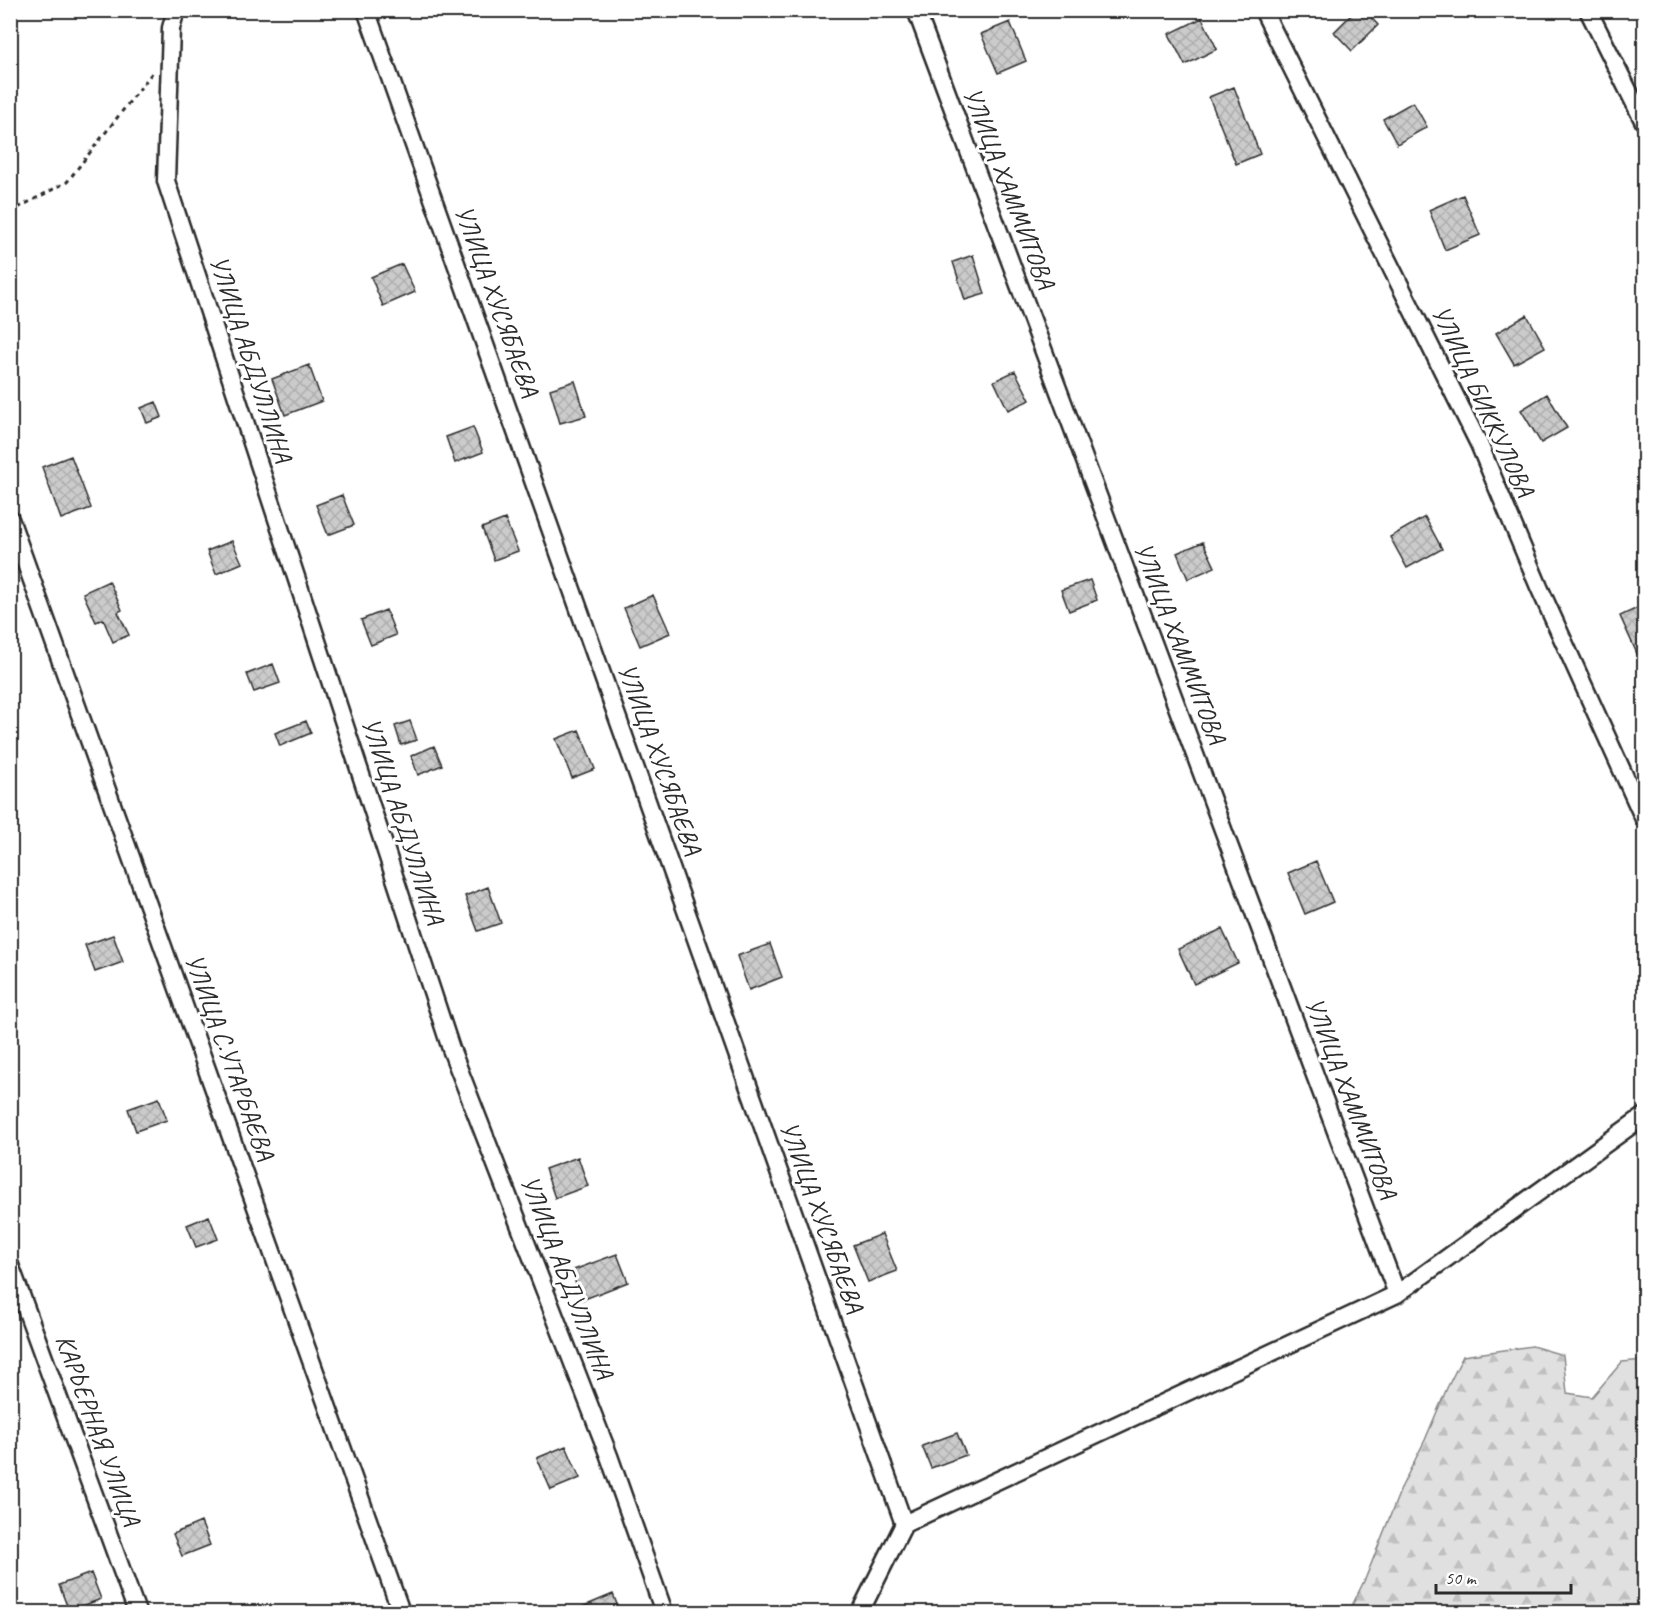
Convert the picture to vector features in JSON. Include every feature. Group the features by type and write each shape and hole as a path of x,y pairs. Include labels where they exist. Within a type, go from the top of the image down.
{"street":[{"name":"УЛИЦА АБДУЛЛИНА","path":"176,10 171,28 166,181 451,1049 609,1456 664,1612"},
{"name":"УЛИЦА ХУСЯБАЕВА","path":"366,10 904,1524"},
{"name":"УЛИЦА ХАММИТОВА","path":"916,10 1397,1294"},
{"name":"УЛИЦА БИККУЛОВА","path":"1263,10 1479,444 1539,587 1644,819"},
{"path":"1588,10 1644,122"},
{"name":"УЛИЦА С.УТАРБАЕВА","path":"10,519 400,1612"},
{"path":"860,1612 904,1524 1397,1294 1644,1116"},
{"name":"КАРЬЕРНАЯ УЛИЦА","path":"10,1265 137,1612"}],"path":[{"path":"10,212 67,182 151,76 155,66"}],"green space":[{"path":"1532,1346 1563,1355 1567,1393 1592,1397 1622,1362 1644,1360 1644,1612 1349,1612 1366,1577 1402,1486 1463,1356"}],"building":[{"path":"1356,10 1364,10 1378,25 1352,51 1334,32"},
{"path":"1202,18 1217,49 1185,65 1169,34"},
{"path":"1010,22 1026,61 998,73 981,34"},
{"path":"1234,87 1260,154 1236,164 1209,97"},
{"path":"1413,102 1427,127 1397,144 1383,119"},
{"path":"1463,195 1480,235 1445,250 1429,210"},
{"path":"973,255 985,294 965,300 953,262"},
{"path":"402,264 415,292 383,306 371,277"},
{"path":"1527,315 1545,347 1514,364 1496,333"},
{"path":"309,365 322,401 285,415 272,379"},
{"path":"1015,371 1030,400 1008,410 994,381"},
{"path":"575,381 586,416 560,423 550,389"},
{"path":"1547,394 1567,428 1541,443 1521,410"},
{"path":"156,402 162,417 147,423 141,408"},
{"path":"473,427 483,452 455,463 446,437"},
{"path":"71,456 91,508 61,519 42,467"},
{"path":"342,495 354,525 328,535 316,505"},
{"path":"1425,517 1442,549 1407,568 1390,537"},
{"path":"505,519 518,551 494,560 482,528"},
{"path":"232,541 242,563 216,574 207,551"},
{"path":"1203,542 1215,567 1188,579 1177,553"},
{"path":"1090,580 1097,600 1069,611 1061,590"},
{"path":"109,581 122,610 118,612 129,635 113,642 103,619 96,622 83,593"},
{"path":"653,595 670,633 640,646 624,608"},
{"path":"1644,605 1644,669 1620,616"},
{"path":"386,610 396,635 371,645 361,620"},
{"path":"273,664 280,683 254,692 247,674"},
{"path":"306,721 311,733 280,746 275,733"},
{"path":"410,721 417,740 401,745 395,726"},
{"path":"579,730 595,769 572,778 556,739"},
{"path":"434,746 442,765 418,775 411,756"},
{"path":"1316,861 1333,902 1305,914 1288,873"},
{"path":"488,887 501,923 478,931 465,896"},
{"path":"1222,929 1238,963 1194,984 1178,949"},
{"path":"113,935 123,962 95,972 85,945"},
{"path":"770,944 782,977 749,990 737,956"},
{"path":"159,1098 167,1120 136,1131 128,1109"},
{"path":"578,1157 588,1186 555,1198 545,1169"},
{"path":"209,1216 218,1239 196,1247 187,1225"},
{"path":"882,1234 897,1271 868,1282 853,1245"},
{"path":"617,1254 628,1282 582,1300 571,1271"},
{"path":"957,1433 966,1455 931,1468 922,1446"},
{"path":"566,1446 580,1478 551,1490 537,1458"},
{"path":"201,1522 210,1545 182,1556 173,1534"},
{"path":"91,1573 101,1599 69,1611 59,1585"},
{"path":"613,1594 620,1612 570,1612"}]}
